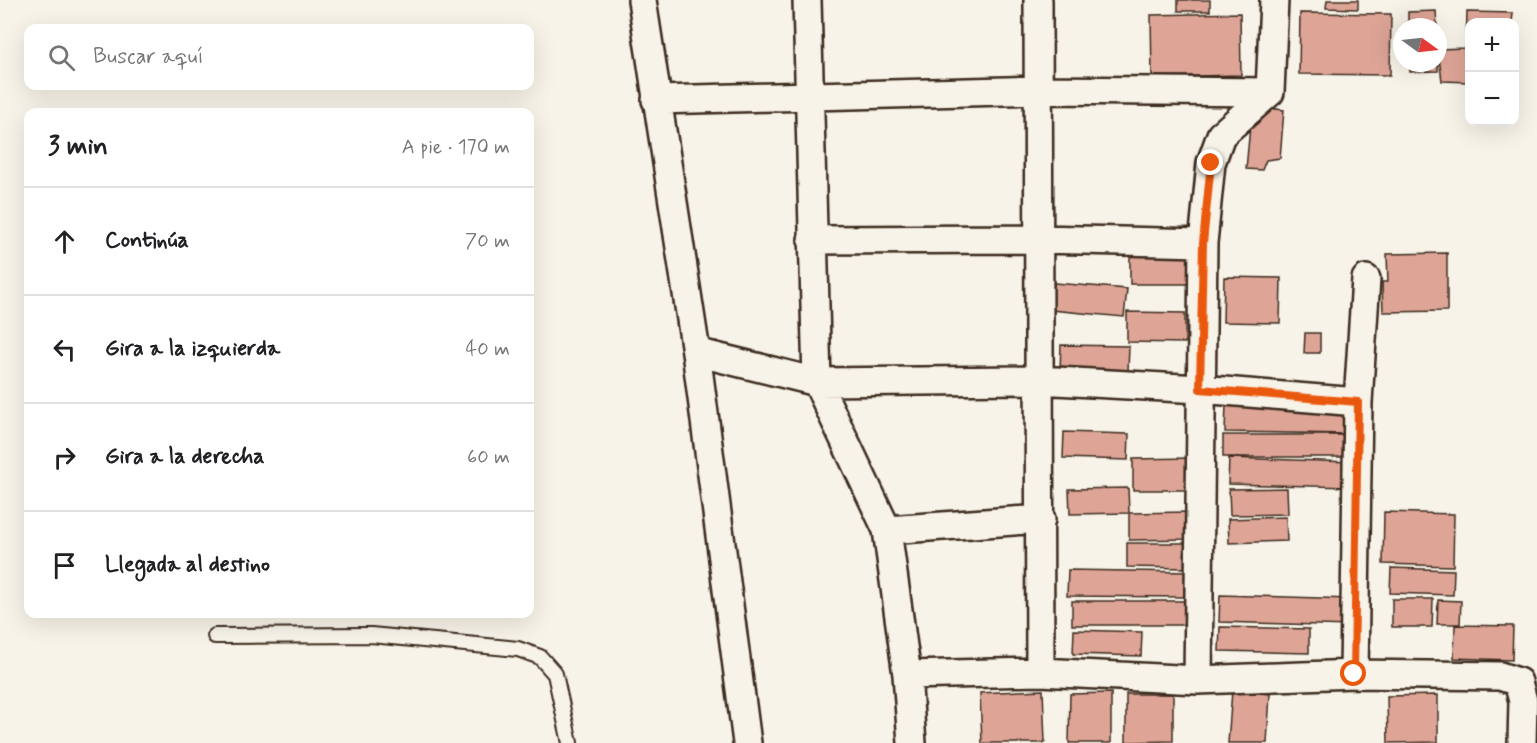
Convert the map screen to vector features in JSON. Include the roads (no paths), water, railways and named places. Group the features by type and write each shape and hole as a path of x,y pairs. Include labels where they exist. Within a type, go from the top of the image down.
{"street":[{"path":"642,0 696,352 747,743"},
{"path":"807,0 817,382 887,530 907,675 912,743"},
{"path":"1038,0 1040,672"},
{"path":"1198,680 1203,243 1211,163 1221,135 1270,92 1274,0"},
{"path":"656,100 809,98 1040,90 1270,92"},
{"path":"812,240 1040,239 1203,243"},
{"path":"1354,674 1358,402 1366,279"},
{"path":"696,352 817,382 1038,380 1200,389 1358,402"},
{"path":"887,530 1041,519"},
{"path":"907,675 1040,672 1198,680 1354,674 1500,676 1518,682 1523,701 1522,743"}],"lane":[{"path":"215,636 362,634 518,649 540,657 555,674 570,743"}]}
